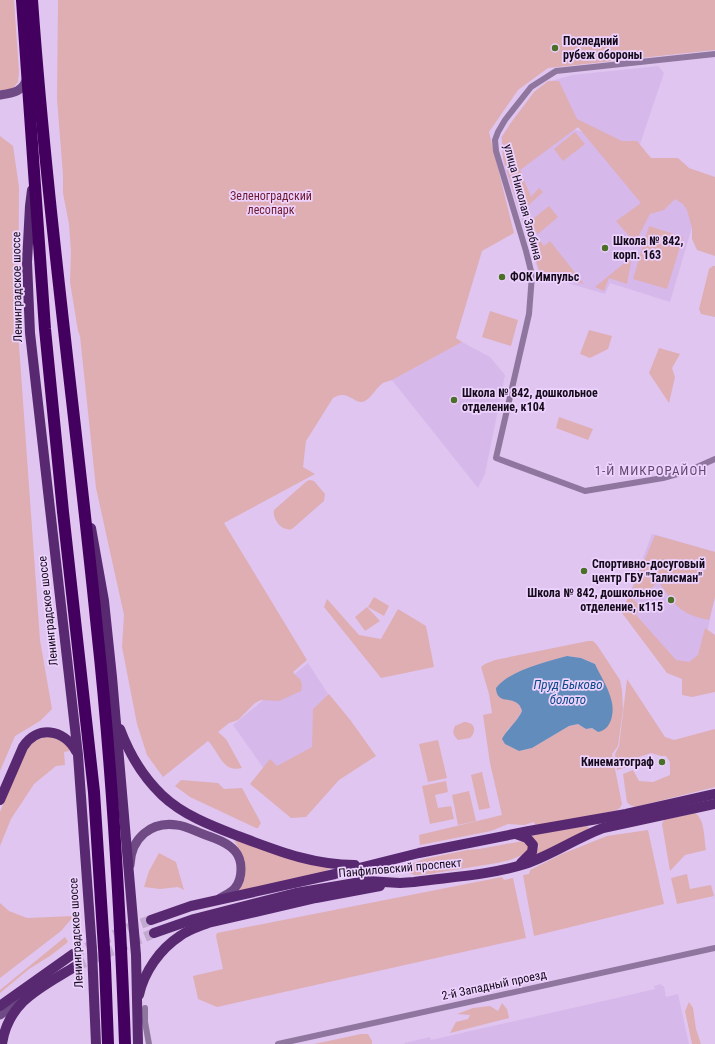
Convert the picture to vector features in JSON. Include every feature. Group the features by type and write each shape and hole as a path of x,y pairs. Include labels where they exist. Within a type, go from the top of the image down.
{"highway":[{"name":"Ленинградское шоссе","path":"22,0 45,330 63,512 94,792 105,964 108,1044"},
{"path":"32,0 44,142 98,630 112,791 125,1044"}],"main road":[{"name":"Ленинградское шоссе","path":"34,175 30,206 28,262 30,333 78,754 92,950 96,1044"},
{"path":"80,471 104,601 116,716 126,851 130,878 141,1008"},
{"path":"116,716 129,750 144,775 162,795 206,824 278,852 305,860 340,865 375,863"},
{"path":"0,800 23,747 32,737 53,732 67,738 78,754"},
{"name":"Панфиловский проспект","path":"151,920 191,906 335,874 375,863 514,834 626,814 715,794"},
{"name":"Панфиловский проспект","path":"154,933 194,919 296,893 367,881 400,883 512,868 544,857 603,828 715,804"},
{"path":"512,868 529,857 533,849 533,845 527,838 514,834"},
{"path":"138,1044 141,988 146,976 156,960 169,944 185,933 208,923 316,898 400,883"},
{"path":"0,1006 73,954"},
{"path":"2,1044 3,1034 12,1014 29,995 76,966"},
{"path":"91,1044 95,1021"}],"street":[{"name":"улица Николая Злобина","path":"715,54 556,71 550,73 531,87 505,120 495,140 496,151 532,275 529,314 496,458 585,491 663,478 688,471 715,459"},
{"path":"0,94 18,92 23,88 28,76"},
{"path":"12,93 21,99 30,110"},
{"path":"130,878 130,862 133,848 141,836 161,824 178,825 226,843 241,859 241,874 235,888 229,893 211,901"},
{"name":"2-й Западный проезд","path":"278,1044 715,948"},
{"path":"0,1015 29,995"},
{"path":"141,1008 149,1044"}],"shaded area":[{"path":"658,66 664,73 639,147 522,110 551,81 572,75"},
{"path":"519,112 640,150 695,217 670,302 610,283 605,294 541,275 538,270 504,167 501,137"},
{"name":"Школа № 842, дошкольное отделение, к104","path":"462,342 490,357 505,375 485,474 478,488 392,380"},
{"name":"Школа № 842, дошкольное отделение, к115","path":"652,534 715,552 715,597 700,664 676,671 626,603"},
{"path":"308,663 367,754 293,810 233,725"},
{"path":"661,984 664,986 666,997 678,994 689,1044 404,1043 430,1037 431,1040 621,997 655,989 654,986"}],"green space":[{"path":"0,0 14,0 19,72 18,82 13,88 0,91"},
{"name":"Зеленоградский лесопарк","path":"58,0 715,0 715,50 548,68 518,90 489,132 514,233 482,251 456,338 462,342 392,380 383,383 365,401 361,402 343,395 338,395 333,398 306,441 303,467 315,474 224,523 307,660 293,672 300,679 302,685 301,691 279,701 261,700 255,703 238,720 229,723 218,732 226,739 242,768 235,769 226,765 208,741 163,777 147,755 137,724 122,647 124,615 96,488 80,336 70,282 71,252 69,224 63,193 57,99"},
{"path":"548,81 559,81 577,119 622,141 637,141 651,158 678,158 689,168 715,177 715,256 697,250 692,239 692,228 687,210 683,204 675,199 664,210 650,214 635,243 616,221 641,203 578,127 520,170 531,197 539,188 543,192 522,211 525,222 544,246 550,241 584,284 540,273 503,158 502,137 534,92"},
{"path":"575,132 585,144 563,161 554,149"},
{"path":"0,136 13,146 19,187 18,331 40,640 52,709 40,721 15,736 0,771"},
{"path":"549,206 558,217 538,234 528,223"},
{"path":"649,226 683,237 667,289 633,279"},
{"path":"632,257 627,284 609,278 604,291 595,287"},
{"path":"715,266 715,317 701,314 699,309 709,269"},
{"path":"490,311 518,320 511,346 482,337"},
{"path":"589,330 612,336 608,349 590,358 580,354"},
{"path":"659,348 680,354 672,368 675,377 669,403 649,373"},
{"path":"559,417 593,429 588,440 556,428"},
{"path":"310,480 314,481 325,494 324,501 292,529 285,529 281,527 276,521 274,510"},
{"path":"655,535 715,552 715,597 709,620 699,618 684,611 674,602 658,581 645,596 632,590"},
{"path":"629,595 641,607 636,615 676,660 689,662 698,655 705,628 715,635 715,692 692,697 682,695 682,679 667,673 622,613"},
{"path":"374,597 389,606 384,616 368,607"},
{"path":"327,599 359,635 381,639 398,609 426,626 434,667 381,678 324,607"},
{"path":"367,607 380,621 365,631 355,617"},
{"path":"588,641 593,641 597,645 620,680 622,690 623,709 618,746 612,754 622,804 617,810 536,828 534,822 524,825 508,824 491,831 420,845 419,835 502,815 490,763 483,715 492,713 489,694 481,667 495,660","holes":["567,656 581,658 595,664 598,732 592,728 586,729 578,724 569,726 532,748 519,751 505,744 507,730 514,724 522,711 521,707 516,702 499,697 513,675 540,664"]},
{"path":"627,679 665,737 674,740 715,729 715,787 635,807 627,802 623,774 633,770 639,781 653,782 670,775 670,762 666,756 651,753 633,759 634,765 617,770 615,754 619,746"},
{"path":"329,694 351,721 376,756 339,780 306,817 291,818 250,784 270,759 277,766 312,747 313,709"},
{"path":"468,722 473,725 474,733 470,738 458,740 453,732 454,728 455,726"},
{"path":"51,736 69,746 69,751 64,752 65,765 56,766 34,784 11,819 0,846 0,812 26,749 36,740"},
{"path":"438,740 447,778 428,782 419,744"},
{"path":"482,772 490,808 479,810 471,775"},
{"path":"181,780 218,783 224,789 242,788 261,823 258,828 256,828 190,797 175,786"},
{"path":"446,781 448,792 435,795 438,808 451,806 454,819 430,824 422,786"},
{"path":"469,791 476,821 458,825 452,795"},
{"path":"695,813 701,820 706,850 685,855 670,871 662,824 664,820"},
{"path":"587,826 589,830 535,855 539,846 530,835"},
{"path":"648,830 664,904 534,936 523,875 529,874 530,870 562,854 607,836"},
{"path":"233,838 332,868 321,873 239,891 244,864"},
{"path":"523,841 527,843 529,850 525,854 510,860 429,874 414,875 408,872 407,867 424,859"},
{"path":"159,853 176,862 184,890 178,887 160,889 144,887 149,871"},
{"path":"687,874 690,889 711,885 714,896 677,904 671,878"},
{"path":"502,877 504,880 513,878 526,938 217,1007 198,999 193,976 223,969 216,936 217,933"},
{"path":"0,903 9,911 27,918 74,916 61,931 0,978"},
{"path":"65,937 68,942 50,956 29,969 0,993 0,990"},
{"path":"689,1002 693,1008 696,1029 701,1044 692,1044 685,1011"},
{"path":"502,1003 507,1009 509,1018 450,1033 456,1022 468,1019 470,1015 457,1014 473,1008 490,1006 498,1011"},
{"path":"361,1034 368,1034 372,1044 314,1044"}],"water":[{"name":"Пруд Быково болото","path":"567,656 581,658 595,664 610,695 613,709 609,724 606,728 598,732 592,728 586,729 578,724 569,726 532,748 519,751 505,744 502,739 522,711 516,702 500,697 497,694 496,688 510,676 539,664"}],"tunnel":[{"path":"73,954 129,928 151,920"},
{"path":"76,966 154,933"}],"place":[{"name":"Последний рубеж обороны","path":"555,48"},
{"name":"Школа № 842, корп. 163","path":"605,248"},
{"name":"ФОК Импульс","path":"502,277"},
{"name":"Школа № 842, дошкольное отделение, к104","path":"454,400"},
{"name":"Спортивно-досуговый центр ГБУ \"Талисман\"","path":"584,571"},
{"name":"Школа № 842, дошкольное отделение, к115","path":"671,600"},
{"name":"Кинематограф","path":"662,762"}],"district":[{"name":"1-Й МИКРОРАЙОН","path":"651,470"}]}
